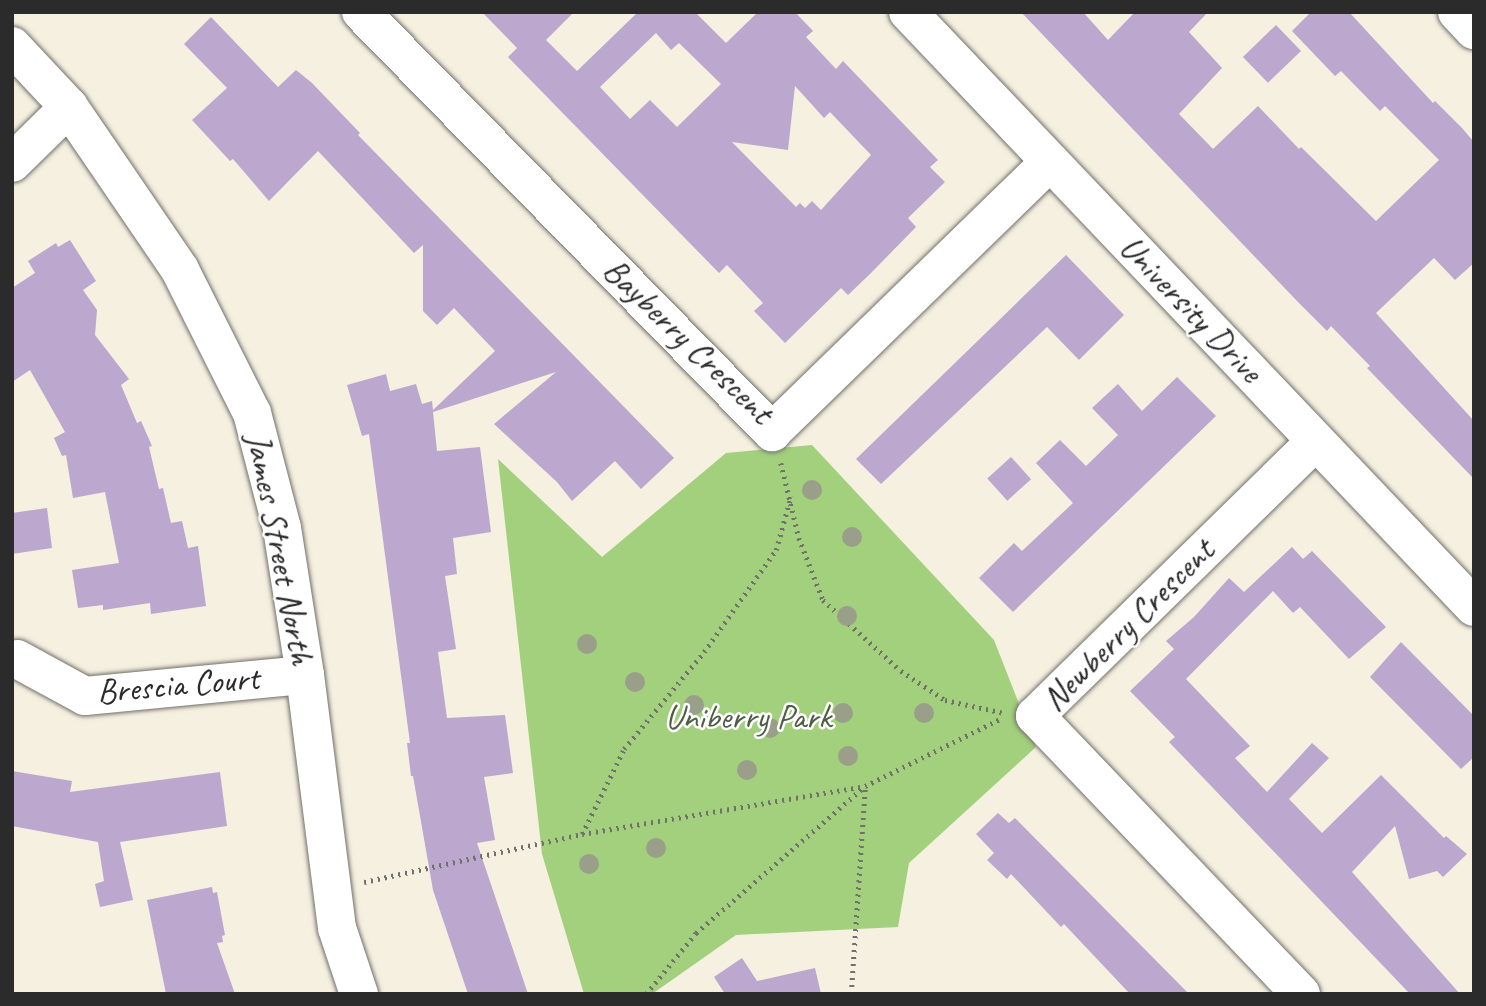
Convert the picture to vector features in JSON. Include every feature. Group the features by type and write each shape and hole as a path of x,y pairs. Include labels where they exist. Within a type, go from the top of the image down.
{"street":[{"name":"Bayberry Crescent","path":"361,12 772,432 1051,162"},
{"name":"University Drive","path":"908,12 1474,607"},
{"path":"1457,12 1474,30"},
{"name":"James Street North","path":"12,46 69,107 180,270 253,413 282,528 305,675 337,928 359,994"},
{"path":"12,163 69,107"},
{"name":"Newberry Crescent","path":"1301,994 1035,716 1316,441"},
{"name":"Brescia Court","path":"17,659 85,696 305,675"}],"path":[{"path":"646,994 696,933 864,786 1009,715 945,700 901,671 823,600 799,538 791,496 772,432"},
{"path":"582,834 624,749 704,652 776,550 791,496"},
{"path":"332,889 582,834 864,786"},
{"path":"851,994 864,786"}],"green space":[{"name":"Uniberry Park","path":"812,445 994,640 1036,747 909,863 898,927 736,935 652,994 584,994 542,854 498,459 602,557 726,453"}],"building":[{"path":"482,12 574,12 546,40 577,71 638,12 695,12 726,43 758,12 795,12 813,31 806,37 836,69 843,61 938,160 930,167 945,182 908,218 916,227 870,274 848,295 841,288 785,343 754,311 763,303 727,265 719,273 508,57 517,48","holes":["656,33 671,50 679,43 721,84 677,127 650,100 630,119 600,87","795,86 824,118 830,112 871,155 821,210 812,201 805,208 800,203 796,207 732,142 788,150"]},
{"path":"1021,12 1083,12 1108,40 1135,12 1208,12 1189,32 1222,68 1179,114 1213,149 1258,106 1299,149 1301,147 1376,221 1439,160 1385,106 1380,111 1341,71 1335,76 1292,31 1311,12 1349,12 1433,103 1435,101 1462,128 1474,142 1474,263 1455,280 1434,258 1376,313 1474,421 1474,479 1367,368 1370,366 1331,326 1327,331 1298,302"},
{"path":"211,17 278,87 296,70 312,83 360,133 358,135 674,458 641,489 615,461 572,501 557,482 494,424 556,372 433,412 437,451 480,447 491,532 453,538 457,574 445,576 456,649 438,652 447,718 505,715 513,773 484,777 495,840 477,843 528,994 468,994 433,890 411,776 407,743 410,743 369,434 362,436 347,385 386,374 390,391 416,384 422,404 432,401 433,410 495,351 454,308 437,325 423,311 423,245 414,253 318,151 269,201 233,159 230,161 192,120 227,88 184,44"},
{"path":"1276,25 1301,51 1268,83 1243,57"},
{"path":"70,240 96,281 83,290 97,310 95,335 129,379 121,385 137,423 141,421 152,446 149,447 159,489 163,488 171,523 182,521 188,548 198,546 206,606 151,614 150,603 103,610 103,605 78,608 72,570 119,563 105,492 73,498 66,455 62,456 54,438 65,432 30,370 12,382 12,288 35,273 28,261 56,243 58,247"},
{"path":"1066,255 1124,315 1079,360 1047,327 881,484 856,459"},
{"path":"1177,377 1216,416 1013,612 979,578 1014,543 1022,551 1073,503 1036,463 1060,440 1086,466 1118,435 1092,408 1118,384 1142,411"},
{"path":"1011,457 1031,479 1007,501 987,478"},
{"path":"47,508 52,548 12,554 12,513"},
{"path":"1292,547 1303,559 1312,551 1386,627 1349,659 1300,607 1293,613 1273,591 1186,679 1250,746 1235,758 1267,792 1312,743 1329,758 1289,799 1322,833 1381,775 1444,838 1446,836 1467,854 1443,877 1437,871 1409,879 1395,826 1352,872 1460,994 1410,994 1169,742 1175,737 1130,691 1174,649 1166,641 1194,617 1229,578 1244,592"},
{"path":"1401,642 1474,716 1474,757 1461,769 1370,677"},
{"path":"12,771 72,781 70,792 220,772 227,826 120,842 133,900 100,907 95,884 104,881 98,842 12,826"},
{"path":"998,813 1009,823 1015,818 1189,994 1130,994 1064,924 1061,927 1011,874 1007,879 987,860 994,853 976,834"},
{"path":"212,887 213,893 217,892 225,935 222,936 223,942 217,943 235,994 166,994 147,900"},
{"path":"742,958 757,981 815,968 821,994 725,994 714,977"}]}
